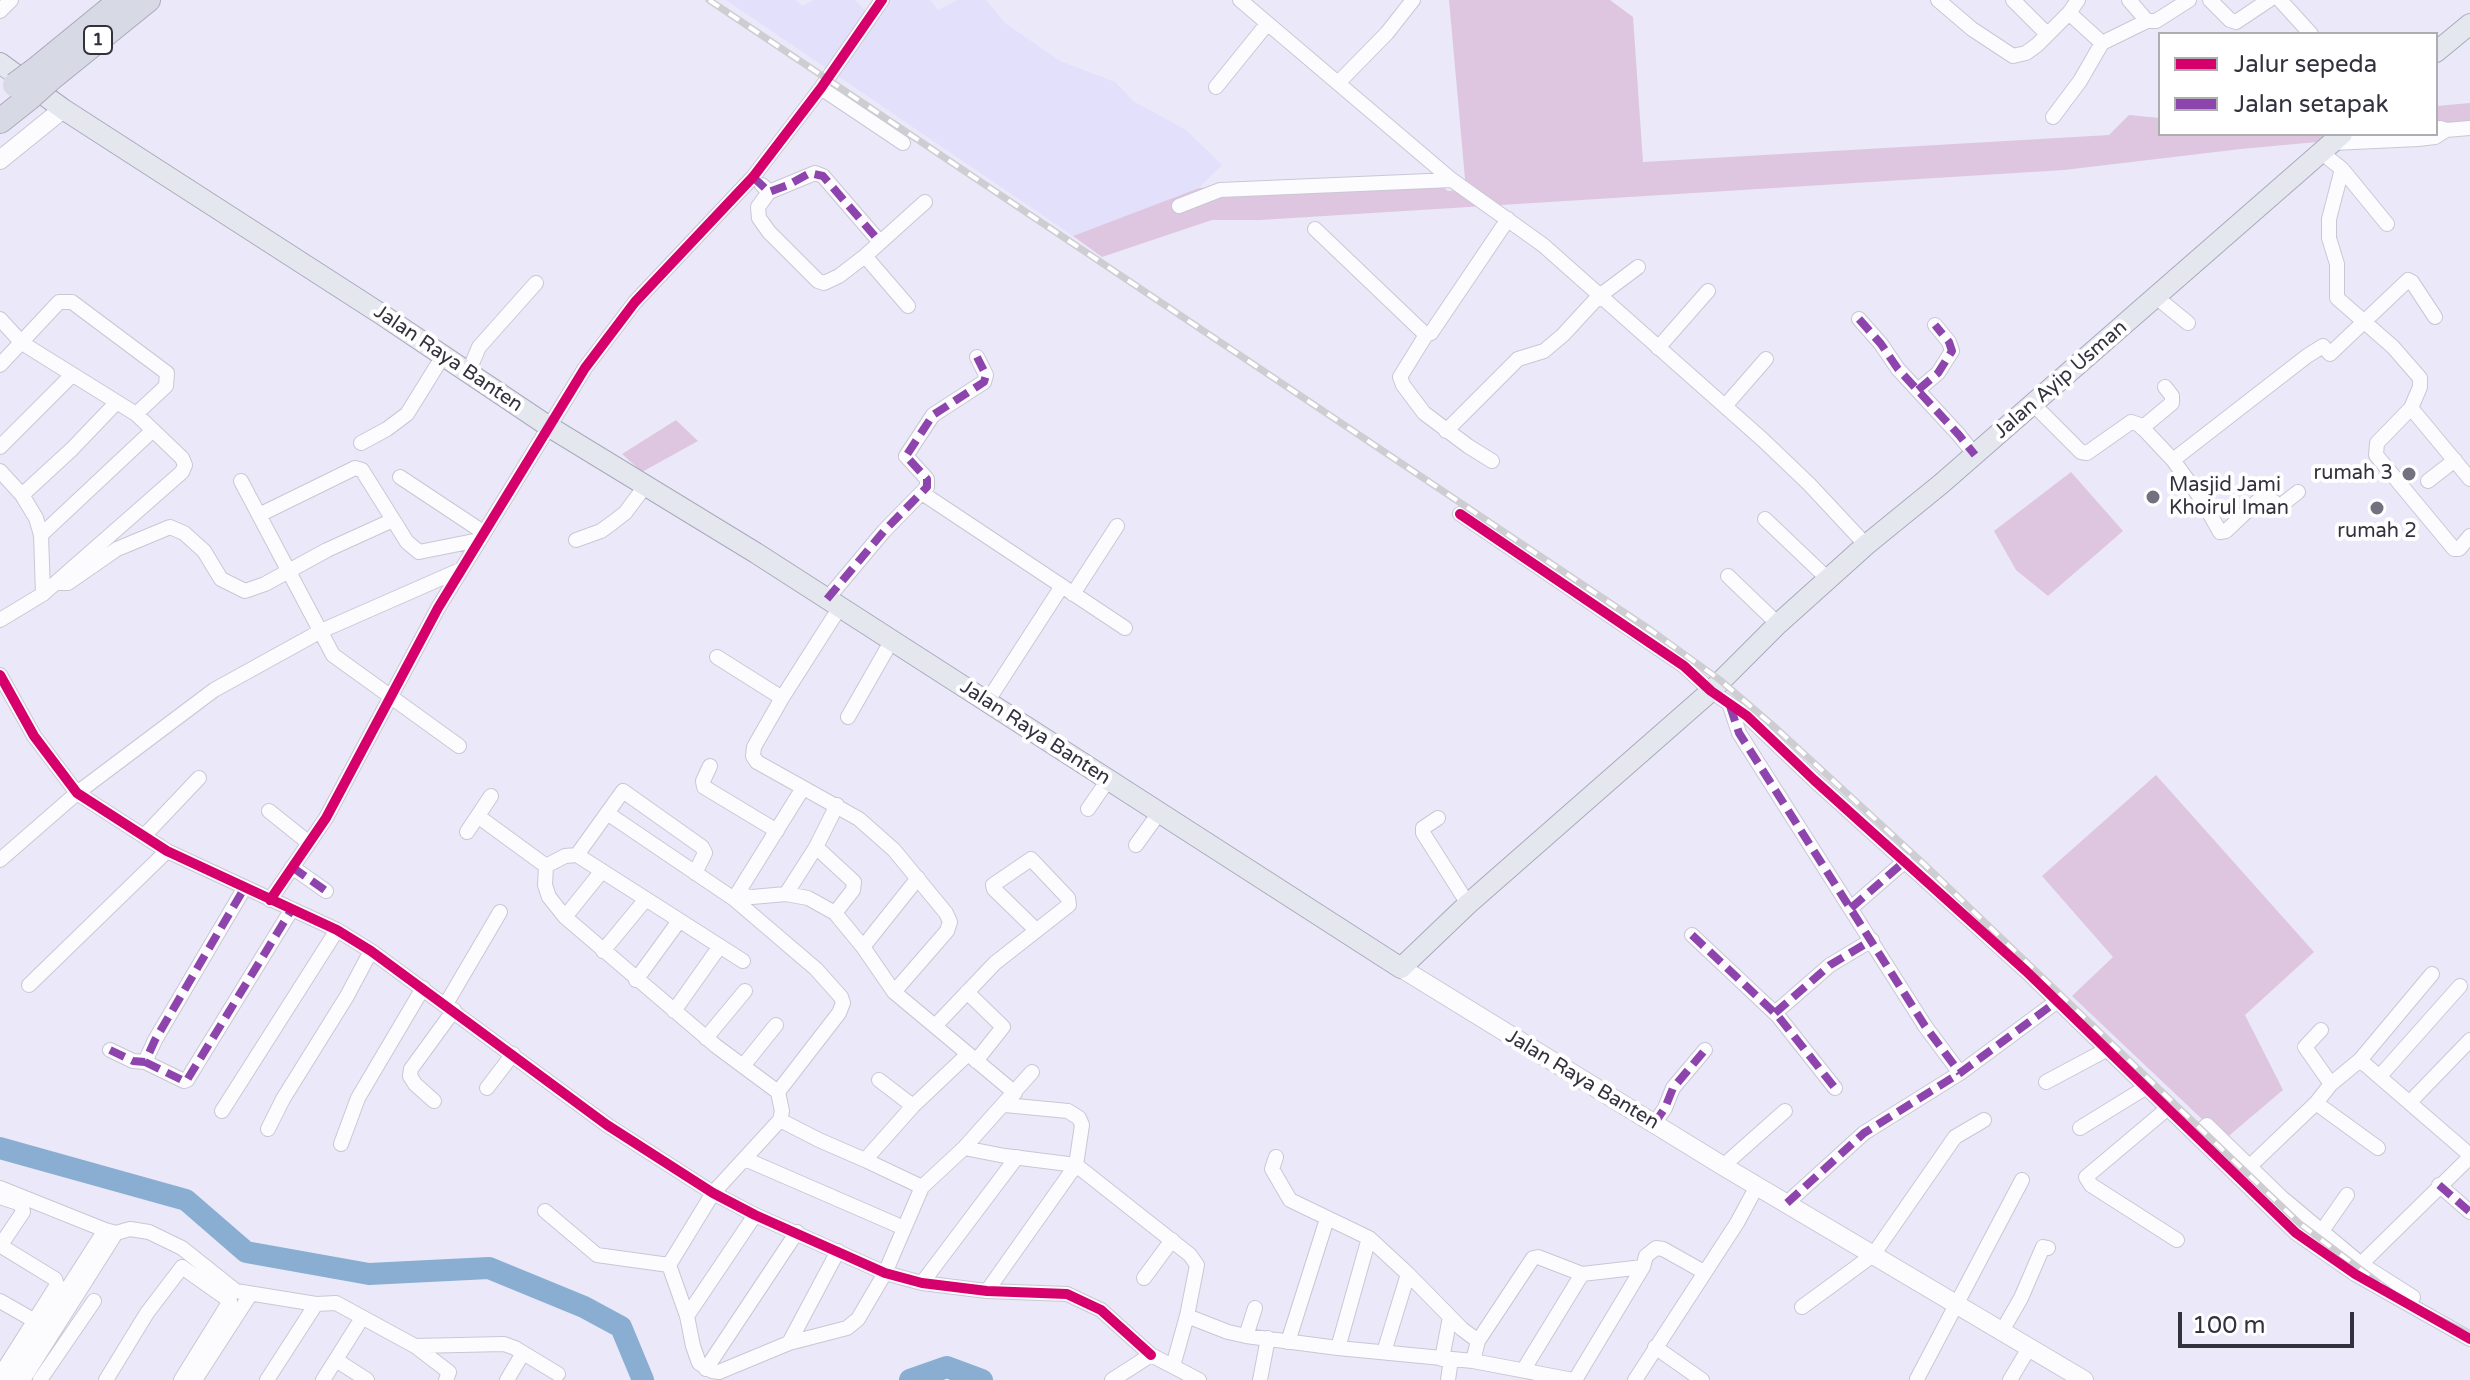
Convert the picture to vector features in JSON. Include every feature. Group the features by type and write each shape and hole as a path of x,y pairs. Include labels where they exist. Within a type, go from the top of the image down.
{"highway":[{"name":"1","path":"0,121 25,86 121,0"},
{"name":"1","path":"25,86 148,0"}],"main road":[{"path":"2438,50 2470,24"},
{"name":"Jalan Raya Banten","path":"0,63 63,109 548,426 892,640 991,697 1108,780 1401,968 1723,1166 2084,1380"},
{"path":"0,160 63,109"},
{"name":"Jalan Ayip Usman","path":"1401,968 1468,904 1711,691 1778,624 1866,545 1975,455 2332,143"}],"street":[{"path":"0,11 11,0"},
{"path":"270,900 343,787 461,570 585,368 635,302 753,177 821,88 882,0"},
{"path":"1240,0 1452,180 1543,245 1809,484 1866,545"},
{"path":"1338,83 1387,33 1413,0"},
{"path":"1938,0 1972,29 2013,56 2026,53 2074,6 2102,43"},
{"path":"2013,0 2047,34"},
{"path":"2129,0 2147,21"},
{"path":"2053,117 2080,81 2102,43 2147,21 2156,21 2189,0"},
{"path":"2210,0 2236,22 2269,0"},
{"path":"2280,0 2309,32"},
{"path":"1216,87 1267,24"},
{"path":"821,88 903,143"},
{"path":"2441,128 2470,128"},
{"path":"2387,224 2342,169 2332,143 2436,136"},
{"path":"2342,169 2329,219 2329,238 2337,264 2337,298 2393,347 2420,378 2420,387 2411,408 2377,443 2376,455 2381,465 2454,549 2459,549 2470,536"},
{"path":"879,241 823,176 815,173 769,192 758,207 759,218 818,281 824,283 839,276 865,256 925,202"},
{"path":"753,177 769,192"},
{"path":"1179,206 1220,190 1452,180"},
{"path":"1492,461 1446,431 1416,405 1400,377 1508,219"},
{"path":"1315,229 1426,335"},
{"path":"865,256 908,306"},
{"path":"1446,431 1518,359 1544,351 1598,297 1638,267"},
{"path":"2173,460 2323,346 2330,354 2408,280 2435,317"},
{"path":"468,373 479,347 536,283"},
{"path":"1658,348 1708,291"},
{"path":"2156,297 2188,323"},
{"path":"0,365 59,302 72,302 167,373 166,386 136,414"},
{"path":"0,319 22,343 136,414 182,458 185,465 182,472 43,594 0,620"},
{"path":"1859,319 1975,455"},
{"path":"1918,390 1938,373 1952,351 1949,342 1935,325"},
{"path":"361,443 407,414 443,356"},
{"path":"894,992 947,931 950,922 941,903 889,846 859,819 757,762 753,756 754,747 834,603 884,531 929,484 906,456 933,415 984,382 986,375 977,357"},
{"path":"1725,406 1766,359"},
{"path":"0,447 72,375"},
{"path":"2142,428 2172,403 2174,399 2165,387"},
{"path":"22,495 116,403"},
{"path":"2033,404 2081,452 2087,453 2131,422 2142,428 2173,460 2202,500 2220,532 2226,531 2264,495 2280,506 2298,492"},
{"path":"2411,408 2470,479"},
{"path":"41,535 153,430"},
{"path":"2428,481 2455,460"},
{"path":"259,515 355,468 362,470 407,542 419,552 481,536"},
{"path":"0,471 22,495 36,518 41,535 43,594"},
{"path":"400,477 481,536"},
{"path":"241,481 333,655 459,746"},
{"path":"576,540 601,531 625,513 646,485"},
{"path":"922,493 1125,628"},
{"path":"1460,514 1684,666 1711,691 1747,716 2026,971 2296,1233 2355,1274 2470,1339"},
{"path":"1765,519 1828,579"},
{"path":"56,582 68,583 117,549 170,527 184,533 204,551 221,579 245,591 393,520"},
{"path":"991,697 1117,526"},
{"path":"0,860 77,793 197,702 321,631 461,570"},
{"path":"1728,576 1778,624"},
{"path":"848,717 892,640"},
{"path":"717,657 782,698"},
{"path":"0,675 34,736 77,793 167,851 337,930 371,951 607,1125 713,1193 885,1273 922,1283 987,1291 1046,1292 1077,1298 1101,1310 1151,1355 1199,1380"},
{"path":"1730,706 1739,733 1925,1026 1960,1073"},
{"path":"710,766 703,781 704,787 777,831"},
{"path":"144,836 199,778"},
{"path":"1088,809 1108,780"},
{"path":"735,896 803,788"},
{"path":"577,855 623,791 702,847 705,853 695,873"},
{"path":"467,832 491,796"},
{"path":"786,894 816,847 837,805"},
{"path":"269,811 309,843"},
{"path":"607,813 695,873 735,896 835,989 843,1003 813,1049 778,1092"},
{"path":"1136,845 1159,813"},
{"path":"479,817 546,866"},
{"path":"1438,818 1423,828 1423,833 1468,904"},
{"path":"816,847 854,882 853,890 835,913"},
{"path":"29,985 167,851"},
{"path":"546,866 565,856 577,855 743,961"},
{"path":"935,1026 995,963 1069,905 1070,901 1031,859 993,885 1036,930"},
{"path":"1851,908 1905,861"},
{"path":"546,866 545,885 549,897 565,917 706,1038 778,1092 782,1111 780,1120 713,1193 669,1265"},
{"path":"292,867 326,891"},
{"path":"565,917 602,871"},
{"path":"863,947 918,878"},
{"path":"145,1062 245,887"},
{"path":"735,896 786,894 808,898 835,913 894,992 972,1057 1010,1099 1068,1111 1079,1118 1082,1125 1076,1165 987,1291"},
{"path":"603,951 646,899"},
{"path":"110,1050 187,1080 292,909"},
{"path":"434,1101 415,1084 410,1076 411,1069 450,1007 500,912"},
{"path":"636,980 679,921"},
{"path":"222,1111 337,930"},
{"path":"1692,935 1775,1013 1835,1088"},
{"path":"1775,1013 1830,965 1872,940"},
{"path":"674,1011 720,946"},
{"path":"268,1129 371,951"},
{"path":"2249,1167 2316,1103 2331,1084 2360,1060 2432,974"},
{"path":"2380,1076 2460,986"},
{"path":"341,1144 358,1098 423,988"},
{"path":"706,1038 745,991"},
{"path":"865,1160 913,1106 1003,1027 967,992"},
{"path":"1787,1203 1864,1133 1960,1073 2056,1002"},
{"path":"743,1066 776,1025"},
{"path":"2321,1030 2305,1047 2331,1084"},
{"path":"2411,1101 2470,1040"},
{"path":"1654,1124 1673,1088 1705,1050"},
{"path":"2046,1082 2106,1050"},
{"path":"487,1088 513,1054"},
{"path":"2360,1060 2411,1101 2470,1156 2361,1264"},
{"path":"669,1265 699,1363 706,1369 719,1372 789,1343 847,1328 855,1323 885,1273 922,1187 964,1148 1032,1072"},
{"path":"879,1080 913,1106"},
{"path":"2080,1128 2145,1088"},
{"path":"2316,1103 2378,1148"},
{"path":"2168,1108 2086,1177 2091,1185 2177,1240"},
{"path":"1723,1166 1785,1111"},
{"path":"780,1120 922,1187"},
{"path":"1802,1307 1873,1255 1955,1137 1984,1120"},
{"path":"2196,1135 2207,1125 2249,1167 2361,1264 2425,1305 2470,1329"},
{"path":"964,1148 1076,1165 1190,1255 1197,1265 1173,1366"},
{"path":"922,1283 1017,1157"},
{"path":"1276,1157 1272,1169 1290,1200 1369,1238 1478,1341"},
{"path":"745,1159 904,1228"},
{"path":"1917,1379 2022,1180"},
{"path":"2439,1185 2470,1212"},
{"path":"1635,1380 1737,1223 1757,1186"},
{"path":"0,1188 111,1232 130,1229 149,1232 182,1248 229,1287 250,1295 316,1304 336,1303 415,1346 449,1372 446,1380"},
{"path":"2322,1231 2347,1195"},
{"path":"0,1197 18,1203 23,1212 0,1246 55,1279 57,1285 35,1321 5,1356 0,1375"},
{"path":"545,1211 597,1255 669,1265"},
{"path":"687,1316 755,1215"},
{"path":"1288,1342 1327,1219"},
{"path":"9,1380 111,1232"},
{"path":"23,1380 111,1232"},
{"path":"706,1369 797,1232"},
{"path":"1338,1348 1369,1238"},
{"path":"1144,1278 1172,1240"},
{"path":"2002,1331 2021,1298 2038,1255 2043,1247 2048,1248"},
{"path":"1187,1316 1246,1336 1473,1361 1574,1380 1643,1267 1646,1256 1656,1248 1663,1249 1704,1272"},
{"path":"789,1343 838,1251"},
{"path":"1473,1361 1478,1341 1533,1258 1538,1257 1582,1274 1643,1267"},
{"path":"106,1380 147,1313 182,1267 230,1301 181,1380"},
{"path":"1384,1352 1408,1274"},
{"path":"1524,1369 1582,1274"},
{"path":"195,1380 250,1295"},
{"path":"0,1301 35,1321"},
{"path":"40,1380 94,1301"},
{"path":"267,1380 316,1304"},
{"path":"1246,1336 1255,1308"},
{"path":"1448,1380 1446,1359 1450,1317"},
{"path":"323,1380 362,1318"},
{"path":"1260,1380 1268,1338"},
{"path":"415,1346 504,1344 558,1374"},
{"path":"1655,1347 1702,1380"},
{"path":"2010,1380 2029,1348"},
{"path":"507,1380 523,1353"},
{"path":"1112,1380 1151,1355"},
{"path":"336,1360 367,1380"}],"shaded area":[{"path":"726,0 795,0 803,6 813,0 855,0 869,14 879,0 930,0 938,10 957,0 986,0 1005,23 1060,61 1115,82 1133,101 1186,130 1222,165 1199,188 1073,236"},
{"path":"1449,0 1610,0 1633,17 1643,162 2109,135 2129,115 2158,118 2158,136 2382,136 2064,170 1260,220 1212,220 1102,257 1073,236 1199,188 1426,175 1448,191 1466,190"},
{"path":"2470,103 2470,128 2438,131 2438,106"},
{"path":"676,420 698,441 642,472 622,454"},
{"path":"2071,472 2123,531 2048,596 2016,570 1994,531"},
{"path":"2156,775 2314,952 2245,1015 2283,1090 2224,1140 2072,996 2113,957 2042,876"}],"waterway":[{"path":"0,1148 186,1200 246,1252 369,1274 489,1268 584,1307 621,1327 643,1380"},
{"path":"910,1380 947,1367 982,1380"}],"railway":[{"path":"709,0 1652,631 1720,680 1924,864 2299,1223 2400,1299 2470,1335"}],"marked path":[{"path":"753,177 769,192 810,173 823,176 879,241"},
{"path":"1859,319 1898,369 1975,455"},
{"path":"1918,390 1938,373 1952,351 1949,342 1935,325"},
{"path":"827,599 884,531 927,487 927,479 906,456 933,415 984,382 986,375 977,357"},
{"path":"1730,706 1739,733 1925,1026 1960,1073"},
{"path":"1851,908 1905,861"},
{"path":"292,867 326,891"},
{"path":"110,1050 133,1061 145,1062 245,887"},
{"path":"145,1062 187,1080 292,909"},
{"path":"1692,935 1778,1016 1835,1088"},
{"path":"1775,1013 1830,965 1872,940"},
{"path":"1787,1203 1864,1133 1960,1073 2056,1002"},
{"path":"1654,1124 1673,1088 1705,1050"},
{"path":"2439,1185 2470,1212"}],"cycle path":[{"path":"270,900 326,818 438,608 585,368 635,302 753,177 821,88 882,0"},
{"path":"1460,514 1684,666 1711,691 1747,716 2026,971 2296,1233 2355,1274 2470,1339"},
{"path":"0,675 34,736 77,793 167,851 337,930 371,951 607,1125 713,1193 885,1273 922,1283 987,1291 1067,1294 1101,1310 1151,1355"}],"place":[{"name":"rumah 3","path":"2409,474"},
{"name":"Masjid Jami Khoirul Iman","path":"2153,497"},
{"name":"rumah 2","path":"2377,508"}]}
